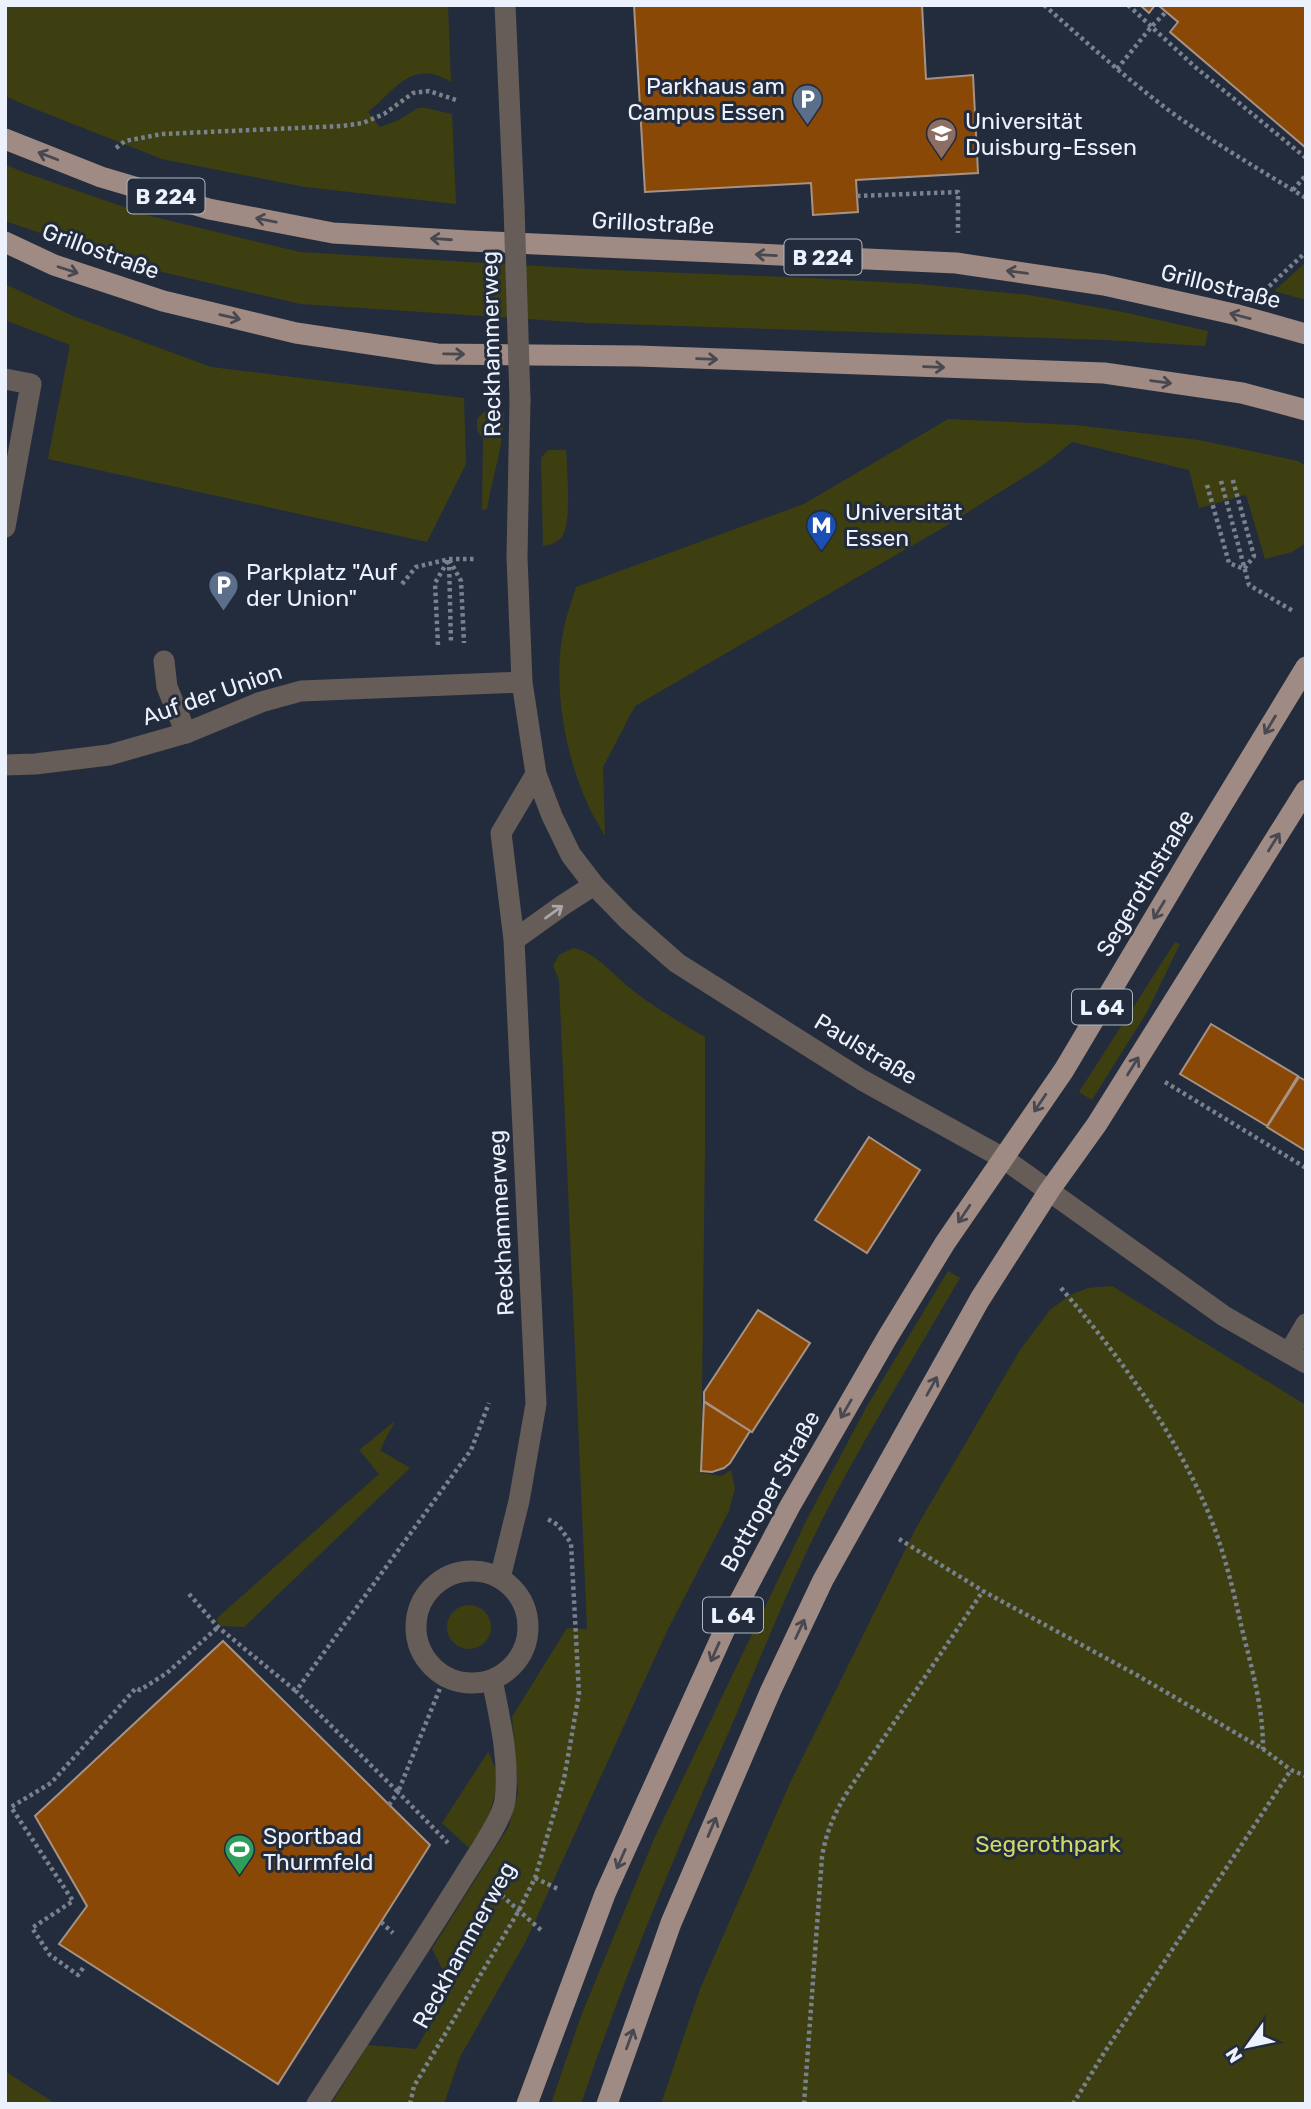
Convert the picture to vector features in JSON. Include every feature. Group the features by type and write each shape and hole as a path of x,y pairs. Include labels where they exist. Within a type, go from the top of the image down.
{"main road":[{"name":"Grillostraße","path":"5,139 101,177 209,209 333,233 956,263 1104,285 1238,315 1306,334"},
{"name":"Grillostraße","path":"5,242 54,265 163,301 296,333 437,354 638,356 1104,373 1242,393 1306,410"},
{"name":"Segerothstraße","path":"1003,1158 1065,1070 1306,667"},
{"name":"L 64","path":"607,2104 671,1923 771,1690 823,1580 980,1299 1049,1191 1097,1124 1306,790"},
{"name":"Bottroper Straße","path":"527,2104 605,1894 725,1629 790,1506 887,1338 945,1242 1003,1158"}],"street":[{"name":"Reckhammerweg","path":"505,5 520,400 517,557 522,682"},
{"path":"5,379 31,384 5,527"},
{"path":"164,660 167,687 186,733"},
{"name":"Auf der Union","path":"5,765 109,755 186,733 261,702 301,691 522,682"},
{"name":"Paulstraße","path":"522,682 536,774 571,855 594,886 677,963 862,1080 1003,1158 1224,1316 1297,1358"},
{"name":"Reckhammerweg","path":"500,1578 519,1501 536,1404 514,940 500,833 536,774"},
{"path":"514,940 594,886"},
{"path":"1297,1358 1306,1324"},
{"path":"466,1570 483,1571 500,1578 514,1589 524,1605 529,1622 527,1641 520,1658 508,1671 492,1680 476,1684 445,1676 431,1666 421,1651 416,1634 417,1616 422,1600 433,1586 449,1575 466,1570"},
{"path":"317,2104 416,1953 505,1804 503,1739 492,1680"}],"path":[{"path":"1044,5 1117,69 1171,111 1250,165 1306,198"},
{"path":"1128,5 1194,66 1306,158"},
{"path":"1117,69 1166,12"},
{"path":"116,148 125,141 162,134 363,123 384,114 413,93 429,91 456,100"},
{"path":"1293,190 1306,175"},
{"path":"857,196 958,192 958,237"},
{"path":"1238,315 1306,252"},
{"path":"1233,477 1254,556 1244,569"},
{"path":"1221,481 1249,585 1293,611"},
{"path":"1207,485 1229,563 1244,569"},
{"path":"402,583 416,567 449,559 475,559"},
{"path":"449,559 461,582 464,643"},
{"path":"449,559 451,644"},
{"path":"438,645 435,583 449,559"},
{"path":"1165,1082 1306,1168"},
{"path":"1061,1289 1126,1370 1166,1427 1202,1497 1228,1569 1257,1688 1263,1727 1263,1749"},
{"path":"296,1692 471,1450 489,1403"},
{"name":"Reckhammerweg","path":"410,2104 414,2086 518,1912 535,1878 564,1779 579,1694 571,1544 558,1525 519,1501"},
{"path":"899,1539 983,1591 1135,1674 1263,1749 1291,1770 1306,1776"},
{"path":"804,2104 822,1857 826,1835 848,1791 983,1591"},
{"path":"189,1594 218,1627 296,1692 470,1866 542,1931"},
{"path":"83,1969 78,1975 50,1955 32,1928 73,1901 11,1807 51,1783 136,1688 140,1690 167,1673 218,1627"},
{"path":"389,1805 398,1792 445,1676"},
{"path":"1073,2104 1291,1770"},
{"path":"535,1878 560,1890"}],"green space":[{"path":"5,5 448,5 451,82 437,76 414,75 368,112 380,127 397,121 418,108 452,114 456,204 305,187 162,159 5,96"},
{"path":"5,164 150,216 300,252 588,269 919,284 1029,295 1208,331 1205,346 1106,340 589,323 300,304 140,267 5,221"},
{"path":"1306,262 1306,300 1274,291"},
{"path":"5,284 73,316 211,367 464,398 466,464 427,542 48,459 70,345 5,320"},
{"path":"484,412 504,412 500,449 487,509 482,510 483,439 477,430 477,419"},
{"path":"948,419 1075,425 1199,440 1298,461 1306,466 1306,543 1292,552 1265,559 1246,495 1199,508 1189,470 1072,442 1046,463 946,526 635,706 603,767 605,836 589,808 578,780 567,741 560,699 562,639 576,587 804,504"},
{"path":"548,450 566,450 568,507 562,537 543,546 541,458"},
{"path":"1175,942 1180,944 1147,1012 1092,1100 1079,1092"},
{"path":"573,948 589,954 643,998 705,1037 701,1473 722,1476 731,1470 735,1488 729,1511 667,1631 526,1941 460,2057 444,2104 331,2104 368,2045 416,2049 452,1988 432,1949 509,1826 518,1793 512,1717 567,1628 587,1629 559,980 553,966 559,955"},
{"path":"948,1271 960,1278 854,1460 787,1595 653,1910 581,2104 551,2104 581,2016 654,1839 808,1517 867,1406"},
{"name":"Segerothpark","path":"1112,1286 1306,1405 1306,2104 661,2104 700,1989 790,1783 916,1528 1020,1350 1050,1310 1070,1295 1088,1288"},
{"path":"395,1421 380,1450 410,1468 244,1627 220,1626 216,1619 379,1474 359,1450"},
{"path":"469,1605 484,1612 491,1627 484,1642 469,1649 454,1642 447,1627 454,1612"},
{"path":"488,1752 496,1773 495,1793 485,1822 469,1848 442,1823"},
{"path":"5,2071 56,2104 5,2104"}],"building":[{"name":"Parkhaus am Campus Essen","path":"634,5 922,5 926,79 973,75 978,173 856,180 858,212 813,215 811,183 645,192"},
{"path":"1140,5 1155,5 1149,13"},
{"path":"1158,5 1306,5 1306,148 1170,32 1178,22"},
{"path":"1211,1024 1298,1076 1267,1126 1180,1074"},
{"path":"1299,1077 1306,1081 1306,1151 1267,1127"},
{"path":"869,1137 920,1170 867,1253 815,1220"},
{"path":"758,1310 810,1343 752,1432 704,1401 704,1392"},
{"path":"704,1402 750,1431 730,1463 712,1472 701,1471"},
{"name":"Sportbad Thurmfeld","path":"223,1641 430,1845 278,2084 59,1944 87,1906 35,1816"}],"place":[{"name":"Parkhaus am Campus Essen","path":"808,126"},
{"name":"Universität Duisburg-Essen","path":"942,161"},
{"name":"Universität Essen","path":"822,552"},
{"name":"Parkplatz \"Auf der Union\"","path":"223,612"},
{"name":"Sportbad Thurmfeld","path":"240,1876"}]}
